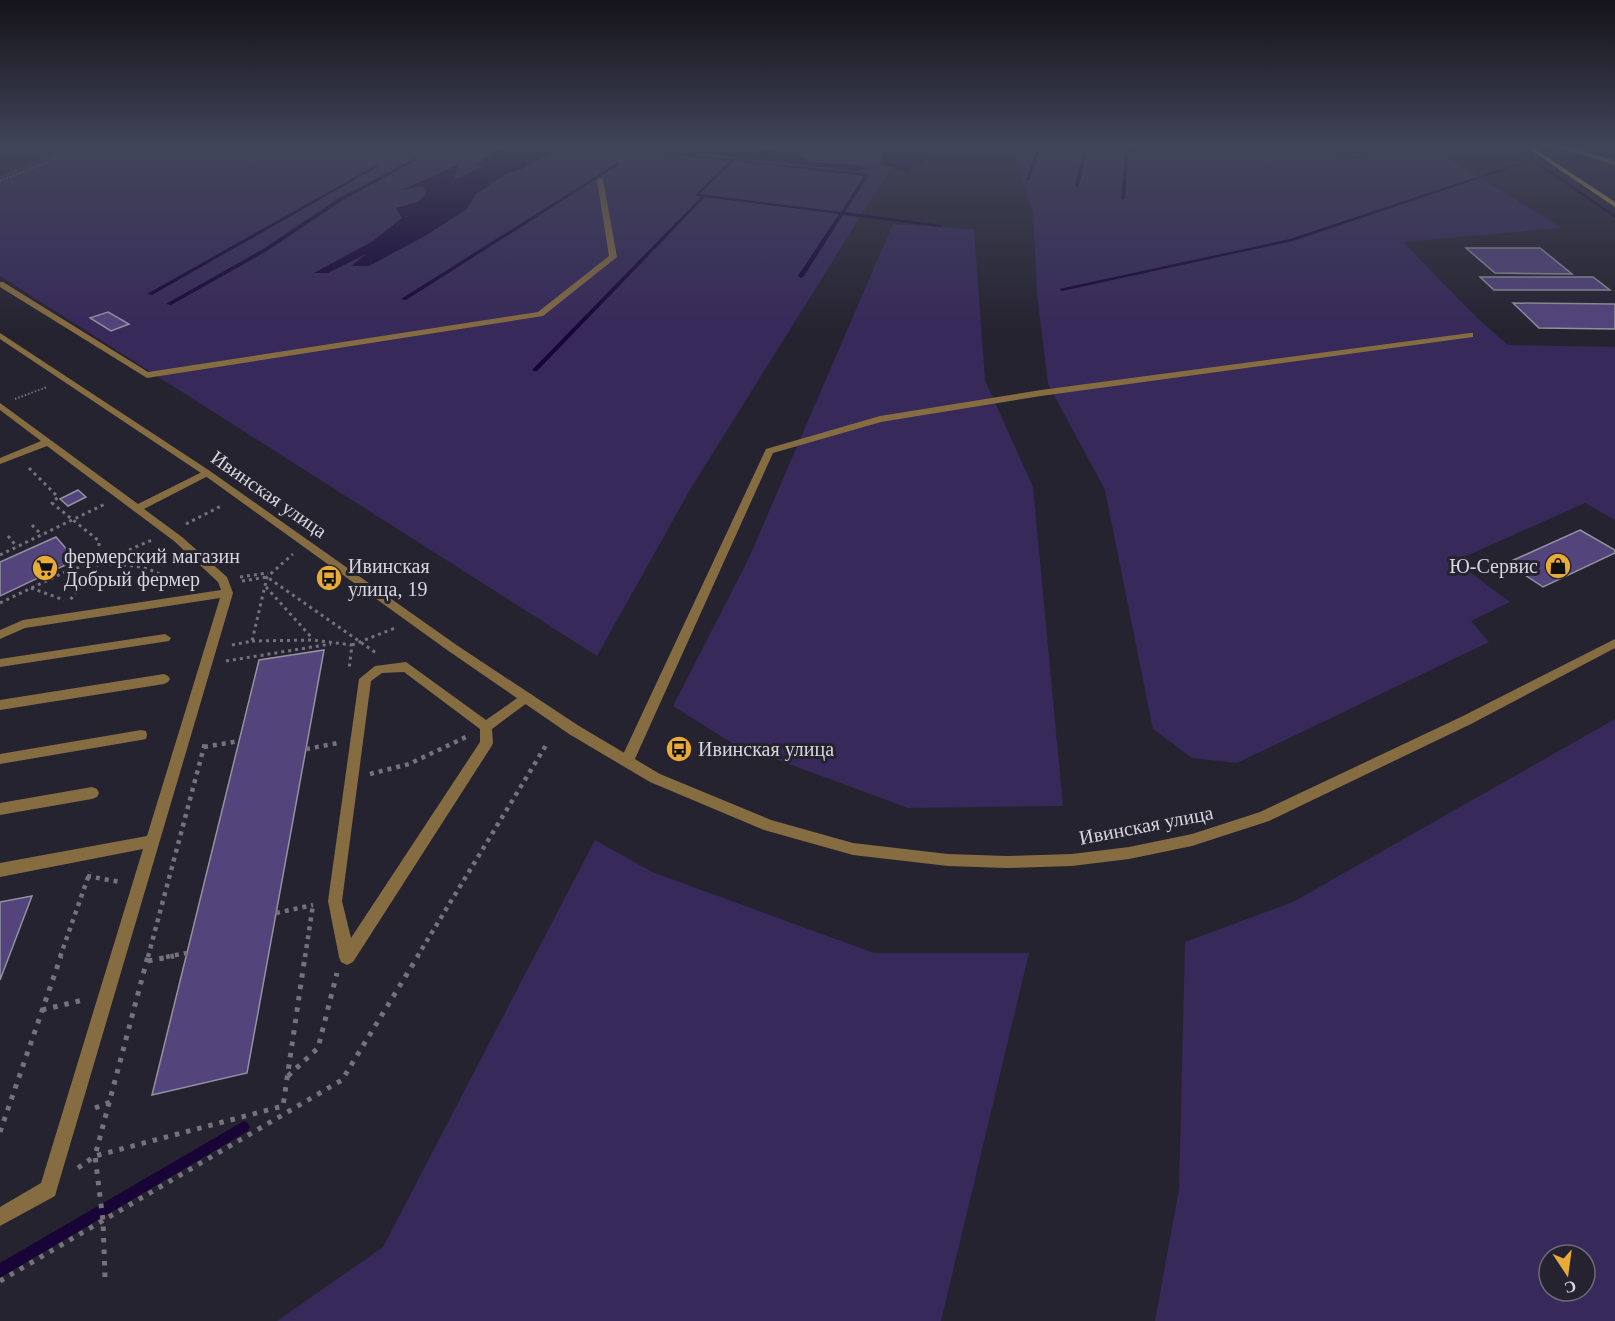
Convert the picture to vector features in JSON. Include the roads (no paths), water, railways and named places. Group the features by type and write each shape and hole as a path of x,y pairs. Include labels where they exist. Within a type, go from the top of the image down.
{"street":[{"path":"0,284 147,375 540,314 614,257 605,209"},
{"path":"627,761 769,451 880,419 1041,393 1470,335"},
{"name":"Ивинская улица","path":"3,340 207,473 454,649 574,730 655,778 769,826 853,849 948,860 1006,862 1072,860 1129,853 1192,840 1264,817 1467,720 1615,644"},
{"path":"0,406 178,539 223,580 227,593 48,1189 0,1217"},
{"path":"0,461 48,442"},
{"path":"138,508 207,473"},
{"path":"0,634 23,624 227,593"},
{"path":"0,663 165,638"},
{"path":"406,667 486,727 486,743 347,957 335,901 365,679 379,669 406,667"},
{"path":"0,705 164,679"},
{"path":"486,727 527,697"},
{"path":"0,759 141,735"},
{"path":"0,809 92,792"},
{"path":"0,870 153,841"}],"waterway":[{"path":"150,294 301,209"},
{"path":"169,304 265,250 327,209"},
{"path":"404,299 547,209"},
{"path":"535,370 692,209"},
{"path":"804,209 842,213"},
{"path":"842,213 845,209"},
{"path":"1062,289 1291,240 1385,209"},
{"path":"1603,209 1615,217"},
{"path":"801,276 842,213"},
{"path":"842,213 940,226"},
{"path":"0,1271 244,1127"}],"place":[{"name":"Ю-Сервис","path":"1558,566"},
{"name":"фермерский магазин Добрый фермер","path":"45,568"},
{"name":"Ивинская улица, 19","path":"329,578"},
{"name":"Ивинская улица","path":"679,749"}]}
